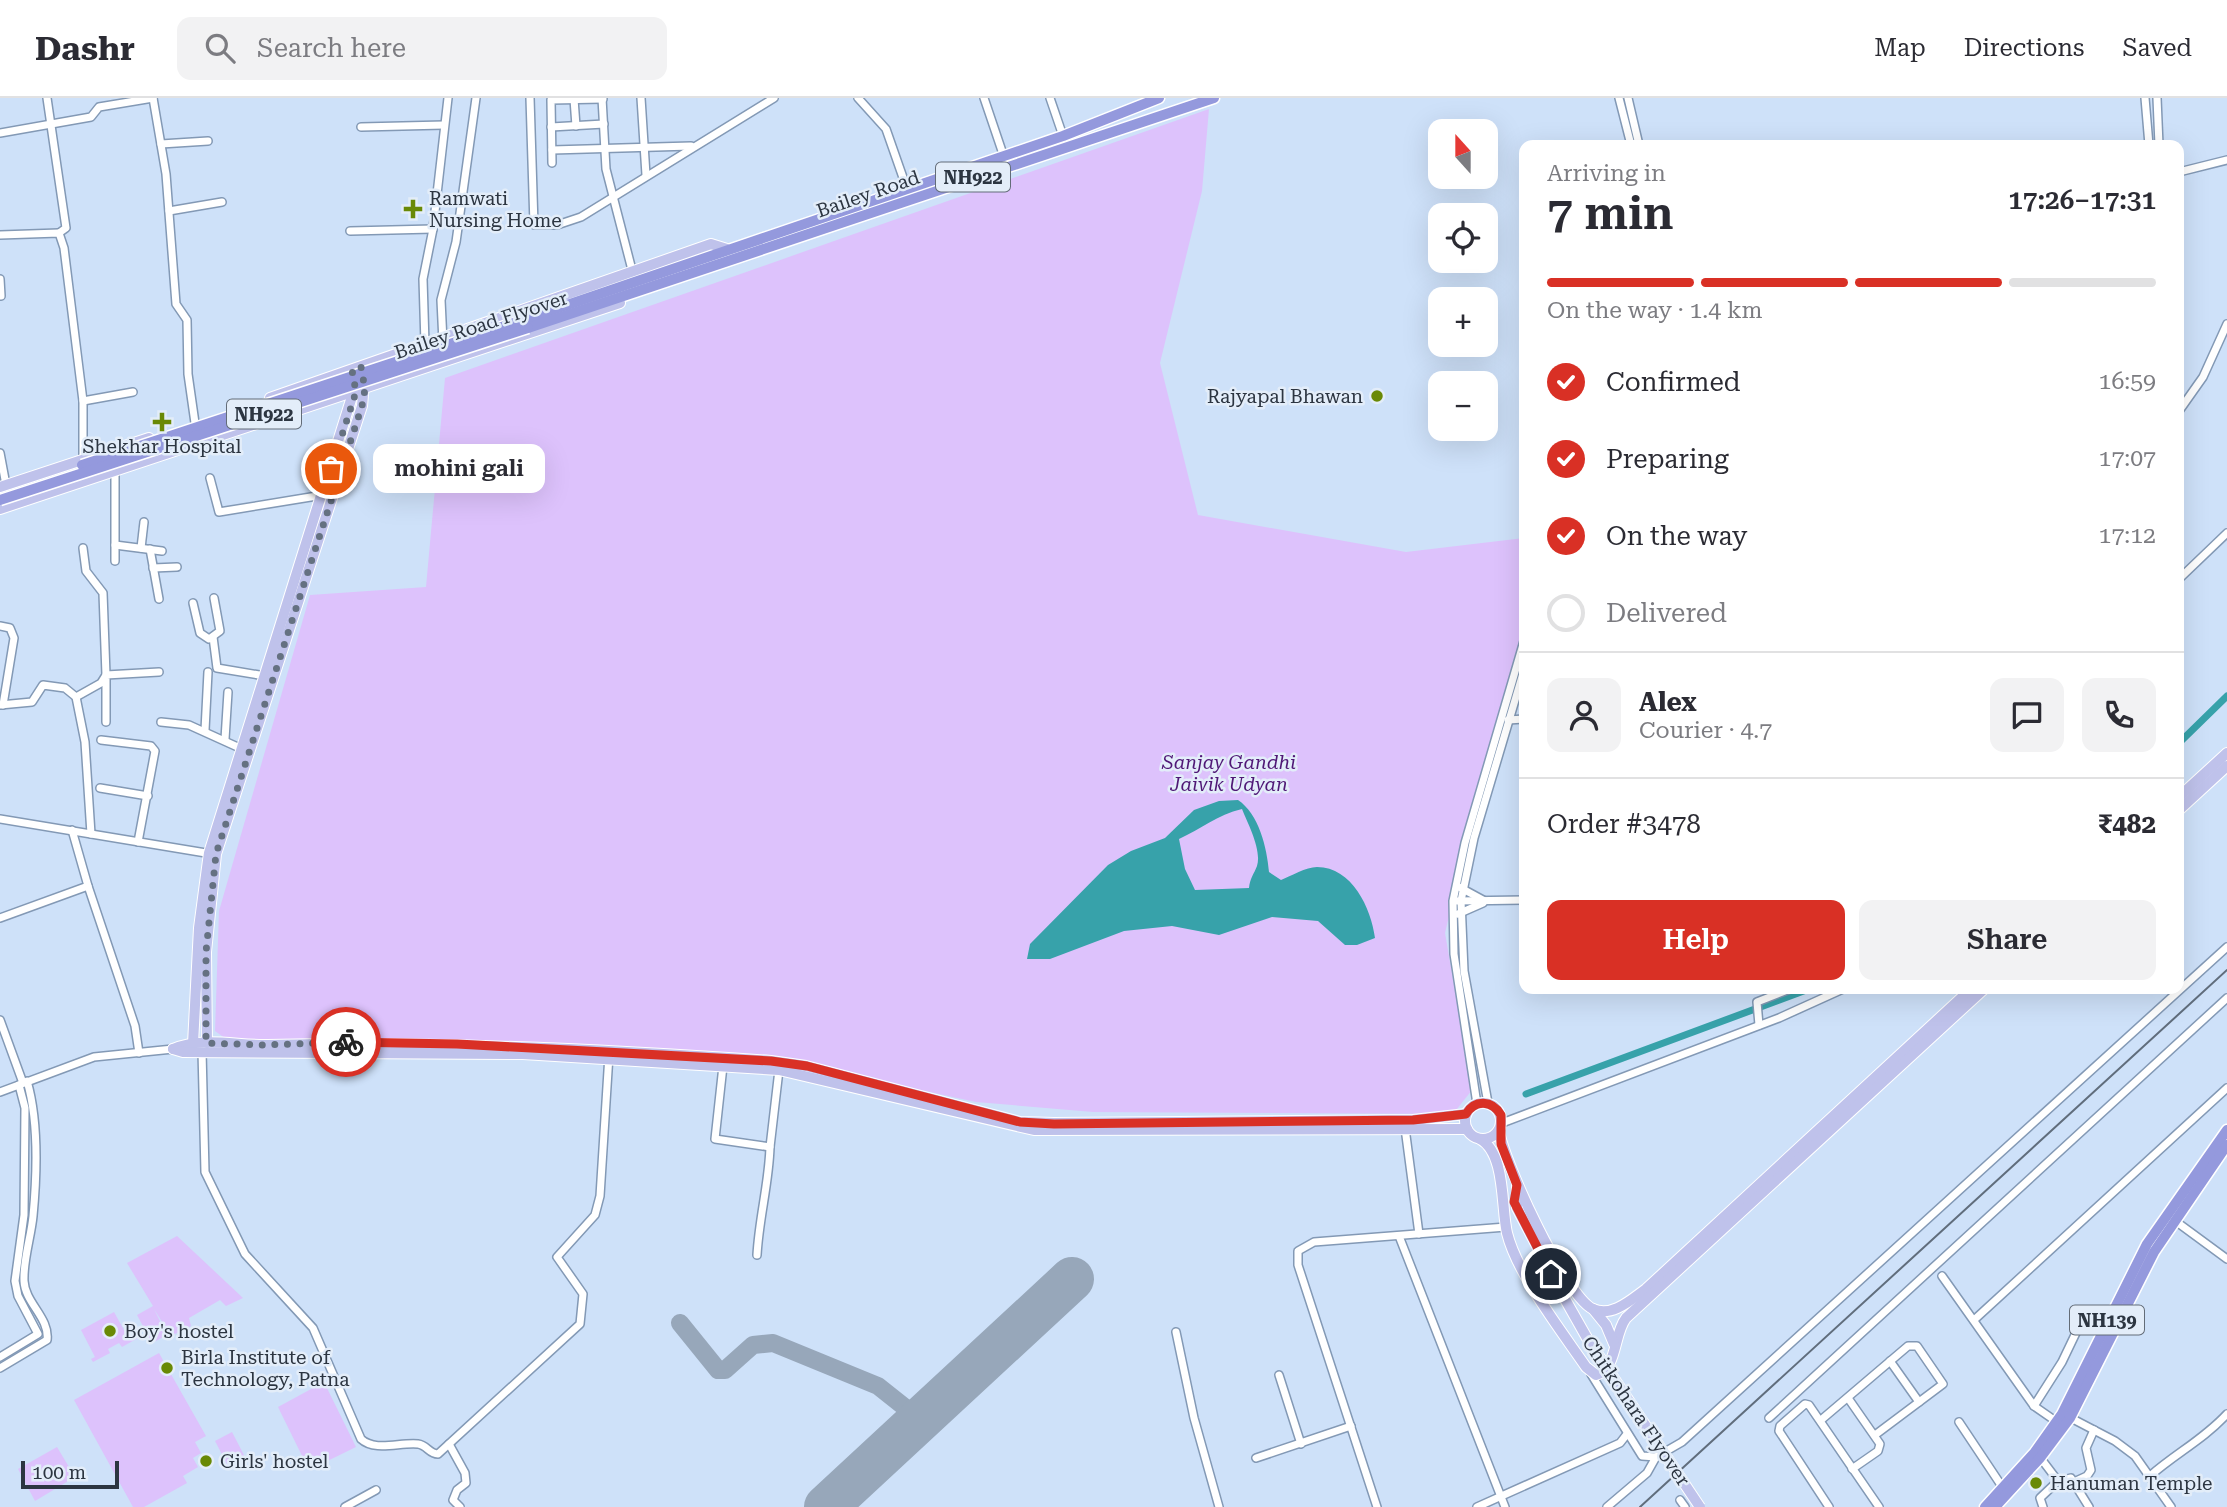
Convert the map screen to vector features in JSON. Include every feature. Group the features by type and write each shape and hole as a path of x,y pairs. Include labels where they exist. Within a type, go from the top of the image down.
{"highway":[{"name":"Bailey Road","path":"730,254 1138,109 1159,98"},
{"path":"1138,109 1169,98"},
{"name":"Bailey Road","path":"730,254 1213,98"},
{"name":"Bailey Road Flyover","path":"0,500 730,254"},
{"name":"Bailey Road Flyover","path":"2,488 527,324"},
{"name":"NH139","path":"1995,1507 2038,1455 2063,1418 2117,1298 2227,1130"},
{"name":"NH139","path":"2170,1217 2227,1145"},
{"name":"NH139","path":"1985,1507 2038,1455"}],"main road":[{"path":"0,509 404,376 727,265 730,254 711,244 396,355 224,414 83,458 2,488"},
{"path":"396,355 404,376"},
{"path":"356,368 361,390 242,749 212,854 200,919 183,1047 523,1051 796,1065 1020,1122 1413,1120 1466,1114 1482,1103 1497,1109 1517,1185 1553,1255 1579,1296 1606,1325 1614,1345"},
{"path":"309,384 313,406"},
{"path":"204,1047 212,854 323,495 361,390"},
{"path":"224,414 230,433"},
{"path":"179,428 186,448"},
{"path":"2184,792 2227,753"},
{"path":"2184,805 2227,766"},
{"path":"1593,1309 1607,1311 1624,1305 1646,1289 1966,994"},
{"path":"609,1056 779,1070 1034,1130 1467,1129 1490,1149 1504,1196 1506,1227 1521,1268 1590,1373 1596,1375 1606,1370 1626,1318 1979,994"},
{"path":"1466,1114 1467,1129"},
{"path":"1480,1139 1493,1136 1500,1127"},
{"path":"1515,1205 1517,1185"},
{"path":"1504,1196 1515,1205"},
{"name":"Chitkohara Flyover","path":"1515,1205 1587,1338 1700,1507"}],"street":[{"path":"0,235 59,233 66,228 47,98"},
{"path":"0,133 92,117 99,107 153,98 169,211 176,304 187,320 188,374 195,423"},
{"path":"425,344 423,279 433,229 448,98"},
{"path":"448,361 442,338 441,300 456,242 476,98"},
{"path":"530,98 532,223 557,225 611,197 774,98"},
{"path":"552,163 551,100 603,98 604,148 611,197 632,270"},
{"path":"642,98 646,175"},
{"path":"858,98 886,129 907,189"},
{"path":"984,98 1004,157"},
{"path":"1050,98 1063,136"},
{"path":"1128,98 1138,109"},
{"path":"1619,98 1630,140"},
{"path":"1628,98 1638,140"},
{"path":"2145,98 2149,140"},
{"path":"2157,98 2159,140"},
{"path":"574,99 576,126"},
{"path":"551,127 604,124"},
{"path":"361,127 444,125"},
{"path":"161,144 208,141"},
{"path":"552,150 692,146"},
{"path":"2184,171 2227,160"},
{"path":"169,211 222,202"},
{"path":"350,231 433,229"},
{"path":"59,233 64,248 83,401 83,458"},
{"path":"0,279 1,296"},
{"path":"2184,404 2203,377 2227,324"},
{"path":"83,401 134,392"},
{"path":"0,453 2,488"},
{"path":"115,471 115,561"},
{"path":"210,478 219,512 323,495"},
{"path":"144,522 146,549 159,599"},
{"path":"2184,574 2227,533"},
{"path":"115,545 162,551"},
{"path":"83,548 86,571 103,593 108,699 106,722"},
{"path":"153,568 177,567"},
{"path":"214,598 219,631 213,638 217,668 268,674"},
{"path":"193,603 200,633 203,637 213,638"},
{"path":"0,625 10,628 14,638 1,705 32,702 43,685 65,688 76,697 85,742 91,834"},
{"path":"1460,887 1465,843 1519,658"},
{"path":"106,675 159,672"},
{"path":"205,730 208,672"},
{"path":"76,697 101,683 106,675"},
{"path":"1482,1103 1455,967 1451,917 1519,688"},
{"path":"225,739 228,692"},
{"path":"1504,710 1519,711"},
{"path":"1501,720 1519,719"},
{"path":"161,722 190,725 242,749"},
{"path":"101,740 155,749 138,842"},
{"path":"100,788 148,796"},
{"path":"0,819 212,854"},
{"path":"72,830 135,1026 139,1053"},
{"path":"0,918 88,886"},
{"path":"1460,887 1486,902"},
{"path":"1457,901 1519,900"},
{"path":"1457,901 1482,1103"},
{"path":"1451,917 1486,902"},
{"path":"2184,986 2227,947"},
{"path":"1759,1025 1756,1010 1759,999 1774,994"},
{"path":"1500,1127 1831,994"},
{"path":"1607,1507 1647,1473 1656,1457 1682,1442 2175,994"},
{"path":"1769,1418 2227,998"},
{"path":"0,1020 23,1083 25,1121 22,1265 26,1293 45,1324 47,1340 0,1368"},
{"path":"0,1092 94,1057 183,1047"},
{"path":"204,1047 205,1172 245,1254 313,1328 361,1439 371,1445 418,1444 433,1454 438,1454 580,1324 583,1294 558,1257 595,1214 600,1196 609,1056"},
{"path":"723,1066 715,1139 770,1147"},
{"path":"757,1255 779,1070"},
{"path":"1973,1320 2227,1088"},
{"path":"1405,1128 1419,1234"},
{"path":"2170,1217 2227,1259"},
{"path":"1377,1507 1298,1265 1298,1251 1314,1242 1506,1227"},
{"path":"1399,1236 1505,1507"},
{"path":"0,1357 38,1334 18,1296 15,1281 22,1265"},
{"path":"1942,1276 2035,1406 2094,1430 2126,1448 2150,1476 2171,1507"},
{"path":"2035,1406 2062,1362 2085,1314"},
{"path":"1176,1332 1194,1418 1219,1507"},
{"path":"1821,1420 1908,1346 1917,1346 1943,1381 1941,1387 1875,1435"},
{"path":"1890,1361 1919,1402"},
{"path":"1590,1373 1642,1456 1656,1457"},
{"path":"1279,1375 1301,1444"},
{"path":"1848,1398 1880,1444 1878,1451 1853,1469"},
{"path":"1829,1507 1779,1429 1808,1404 1879,1507"},
{"path":"2150,1476 2177,1453 2201,1441 2227,1414"},
{"path":"1959,1422 2003,1488"},
{"path":"1256,1458 1351,1426"},
{"path":"2074,1482 2087,1476 2091,1470 2086,1448 2094,1430"},
{"path":"1478,1507 1620,1443 1627,1434"},
{"path":"449,1444 465,1473 466,1483 457,1489 453,1500 460,1507"},
{"path":"2038,1455 2058,1480"},
{"path":"2043,1507 2039,1498 2058,1480 2067,1477 2074,1482 2089,1507"},
{"path":"345,1507 376,1490"}],"green space":[{"name":"Sanjay Gandhi Jaivik Udyan","path":"1209,109 1202,191 1160,363 1198,515 1406,552 1519,539 1519,650 1478,794 1445,933 1472,1090 1453,1114 1093,1112 976,1102 759,1055 229,1041 215,1031 219,911 310,595 426,587 445,378"},
{"path":"177,1236 243,1298 226,1306 220,1300 189,1318 191,1326 171,1336 154,1309 167,1335 152,1343 137,1315 153,1306 127,1263"},
{"path":"114,1312 129,1339 136,1335 138,1338 122,1347 119,1343 108,1349 110,1353 93,1362 91,1359 95,1357 81,1330"},
{"path":"159,1353 206,1436 195,1442 201,1453 193,1458 198,1467 183,1476 187,1483 144,1507 133,1507 74,1400"},
{"path":"324,1382 356,1447 309,1470 278,1407"},
{"path":"232,1432 245,1457 228,1466 215,1441"},
{"path":"57,1447 75,1477 35,1501 18,1469"}],"shaded area":[{"path":"1238,800 1245,806 1257,823 1264,842 1269,872 1281,880 1317,867 1340,874 1350,882 1364,902 1375,938 1357,945 1345,945 1318,921 1272,917 1219,935 1172,926 1124,931 1050,959 1027,959 1030,944 1108,865 1131,851 1165,838 1194,810 1219,801","holes":["1242,809 1258,852 1257,866 1249,888 1195,890 1185,869 1179,839 1217,818"]}],"waterway":[{"path":"2184,738 2227,696"},
{"path":"1526,1094 1796,994"}],"taxiway":[{"path":"680,1323 718,1370 725,1370 753,1345 773,1343 878,1386 912,1413 913,1428"}],"runway":[{"path":"826,1507 1072,1279"}],"railway":[{"path":"1640,1507 2227,970"}],"way so far":[{"path":"331,469 356,392 352,370 361,367 365,389 362,406 216,854 206,952 206,1043 264,1045 346,1042"}],"place":[{"name":"Ramwati Nursing Home","path":"413,209"},
{"name":"Rajyapal Bhawan","path":"1377,396"},
{"name":"Shekhar Hospital","path":"162,422"},
{"name":"mohini gali","path":"331,469"},
{"name":"Boy's hostel","path":"110,1331"},
{"name":"Birla Institute of Technology, Patna","path":"167,1368"},
{"name":"Girls' hostel","path":"206,1461"},
{"name":"Hanuman Temple","path":"2036,1483"}],"route":[{"path":"346,1042 663,1053 771,1061 807,1066 1020,1122 1054,1124 1413,1120 1466,1114 1471,1107 1484,1102 1491,1104 1501,1115 1501,1144 1517,1185 1514,1202 1551,1274"}]}
